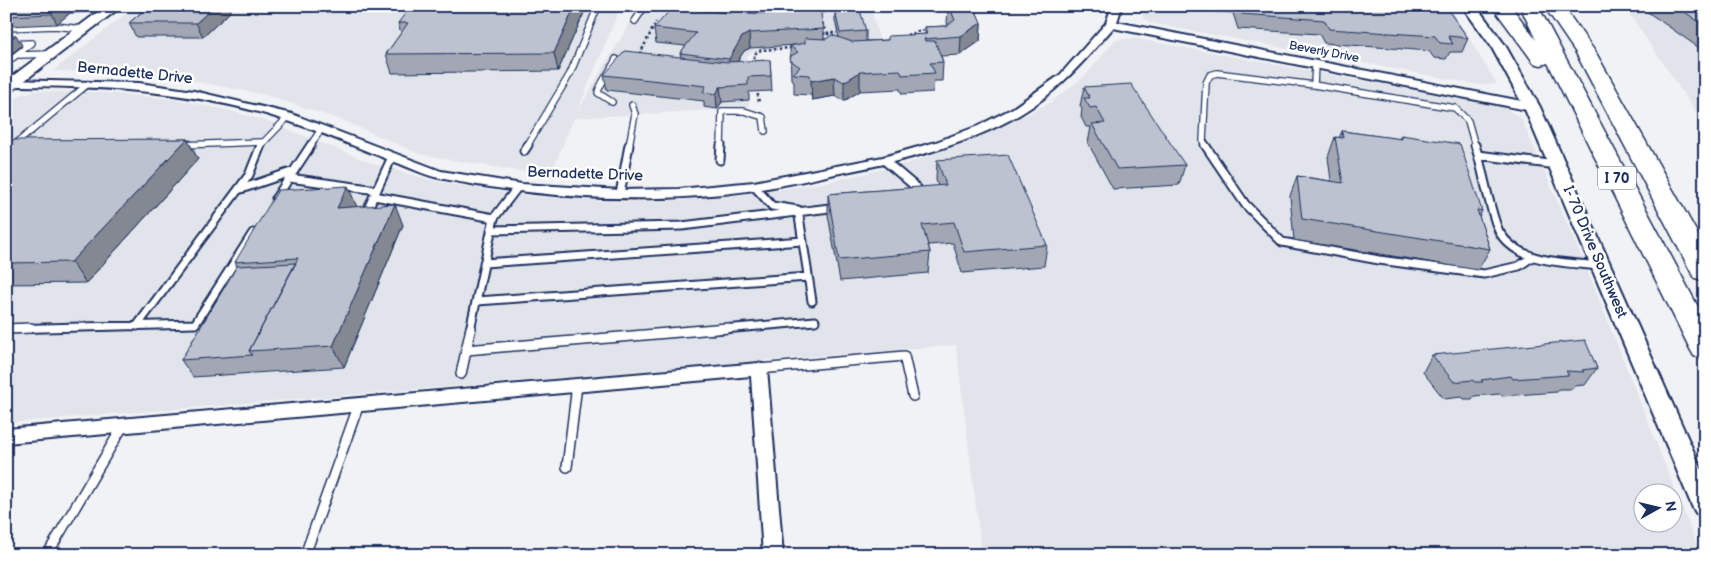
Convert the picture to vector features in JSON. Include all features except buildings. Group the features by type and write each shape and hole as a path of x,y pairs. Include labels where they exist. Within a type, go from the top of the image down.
{"highway":[{"path":"1501,6 1538,54 1563,94 1584,114"},
{"name":"I 70","path":"1530,6 1705,349"},
{"name":"I 70","path":"1553,6 1586,53 1705,272"},
{"path":"1577,6 1586,53"}],"street":[{"name":"Bernadette Drive","path":"9,85 88,84 139,86 194,94 288,117 320,131 438,174 517,188 620,194 679,193 754,186 885,161 940,145 982,129 1017,111 1064,77 1112,24 1118,6"},
{"name":"I- 70 Drive Southwest","path":"1469,6 1498,46 1532,107 1705,506"},
{"path":"9,85 114,7"},
{"name":"Beverly Drive","path":"1112,24 1532,107"},
{"path":"6,436 759,369 773,554"}],"lane":[{"path":"524,151 570,74 598,6"},
{"path":"635,21 645,6"},
{"path":"48,11 114,7"},
{"path":"6,28 55,26 83,29"},
{"path":"6,44 32,43 19,55 6,63"},
{"path":"19,55 51,54"},
{"path":"612,102 598,93 598,89 611,72 616,59"},
{"path":"1314,85 1315,64"},
{"path":"1532,257 1519,266 1484,274 1379,260 1282,242 1265,227 1245,204 1202,140 1206,83 1210,76 1217,74 1314,85 1455,108 1468,120 1500,232 1506,242 1516,250 1532,257 1601,266"},
{"path":"6,152 88,84"},
{"path":"620,194 635,114 632,105"},
{"path":"720,160 722,111 756,113 763,117 765,132"},
{"path":"136,326 238,190 248,175 262,142 288,117"},
{"path":"273,202 320,131"},
{"path":"178,145 262,142"},
{"path":"12,147 22,147"},
{"path":"1478,155 1557,165"},
{"path":"364,217 392,157"},
{"path":"885,161 917,188 919,200 923,207"},
{"path":"238,190 294,171"},
{"path":"290,178 375,193 494,218"},
{"path":"754,186 772,206 798,210"},
{"path":"461,374 494,218 517,188"},
{"path":"910,200 919,200"},
{"path":"491,230 644,228 708,224 798,210 845,206"},
{"path":"798,210 812,301"},
{"path":"6,329 195,324 257,226"},
{"path":"484,263 803,241"},
{"path":"477,301 808,277"},
{"path":"466,350 815,321"},
{"path":"759,369 904,356 913,396"},
{"path":"567,467 577,385"},
{"path":"305,555 359,404"},
{"path":"46,555 123,426"},
{"path":"752,555 773,554"}],"path":[{"path":"830,45 828,33 818,15 833,8"},
{"path":"753,20 761,9"},
{"path":"639,57 656,22"},
{"path":"899,38 927,29"},
{"path":"823,34 838,33"},
{"path":"756,71 754,54 761,50 798,48"},
{"path":"756,80 759,106"}],"shaded area":[{"path":"136,6 621,6 577,112 640,6 870,6 880,41 756,50 747,56 749,108 574,118 551,173 510,170 419,154 347,122 266,95 178,78 144,74 53,71"},
{"path":"746,6 830,6 831,8 821,12 800,14"},
{"path":"1140,6 1449,6 1497,84 1480,85 1150,23 1143,18"},
{"path":"1624,6 1705,6 1705,125"},
{"path":"1133,38 1503,107 1521,118 1589,274 1673,484 1634,484 1634,534 1684,534 1684,512 1701,555 982,555 956,345 6,423 6,106 22,94 36,91 95,92 173,99 227,110 267,121 377,165 438,182 527,196 617,202 669,201 740,195 824,183 909,163 976,139 1050,103 1087,74 1115,40"}]}
